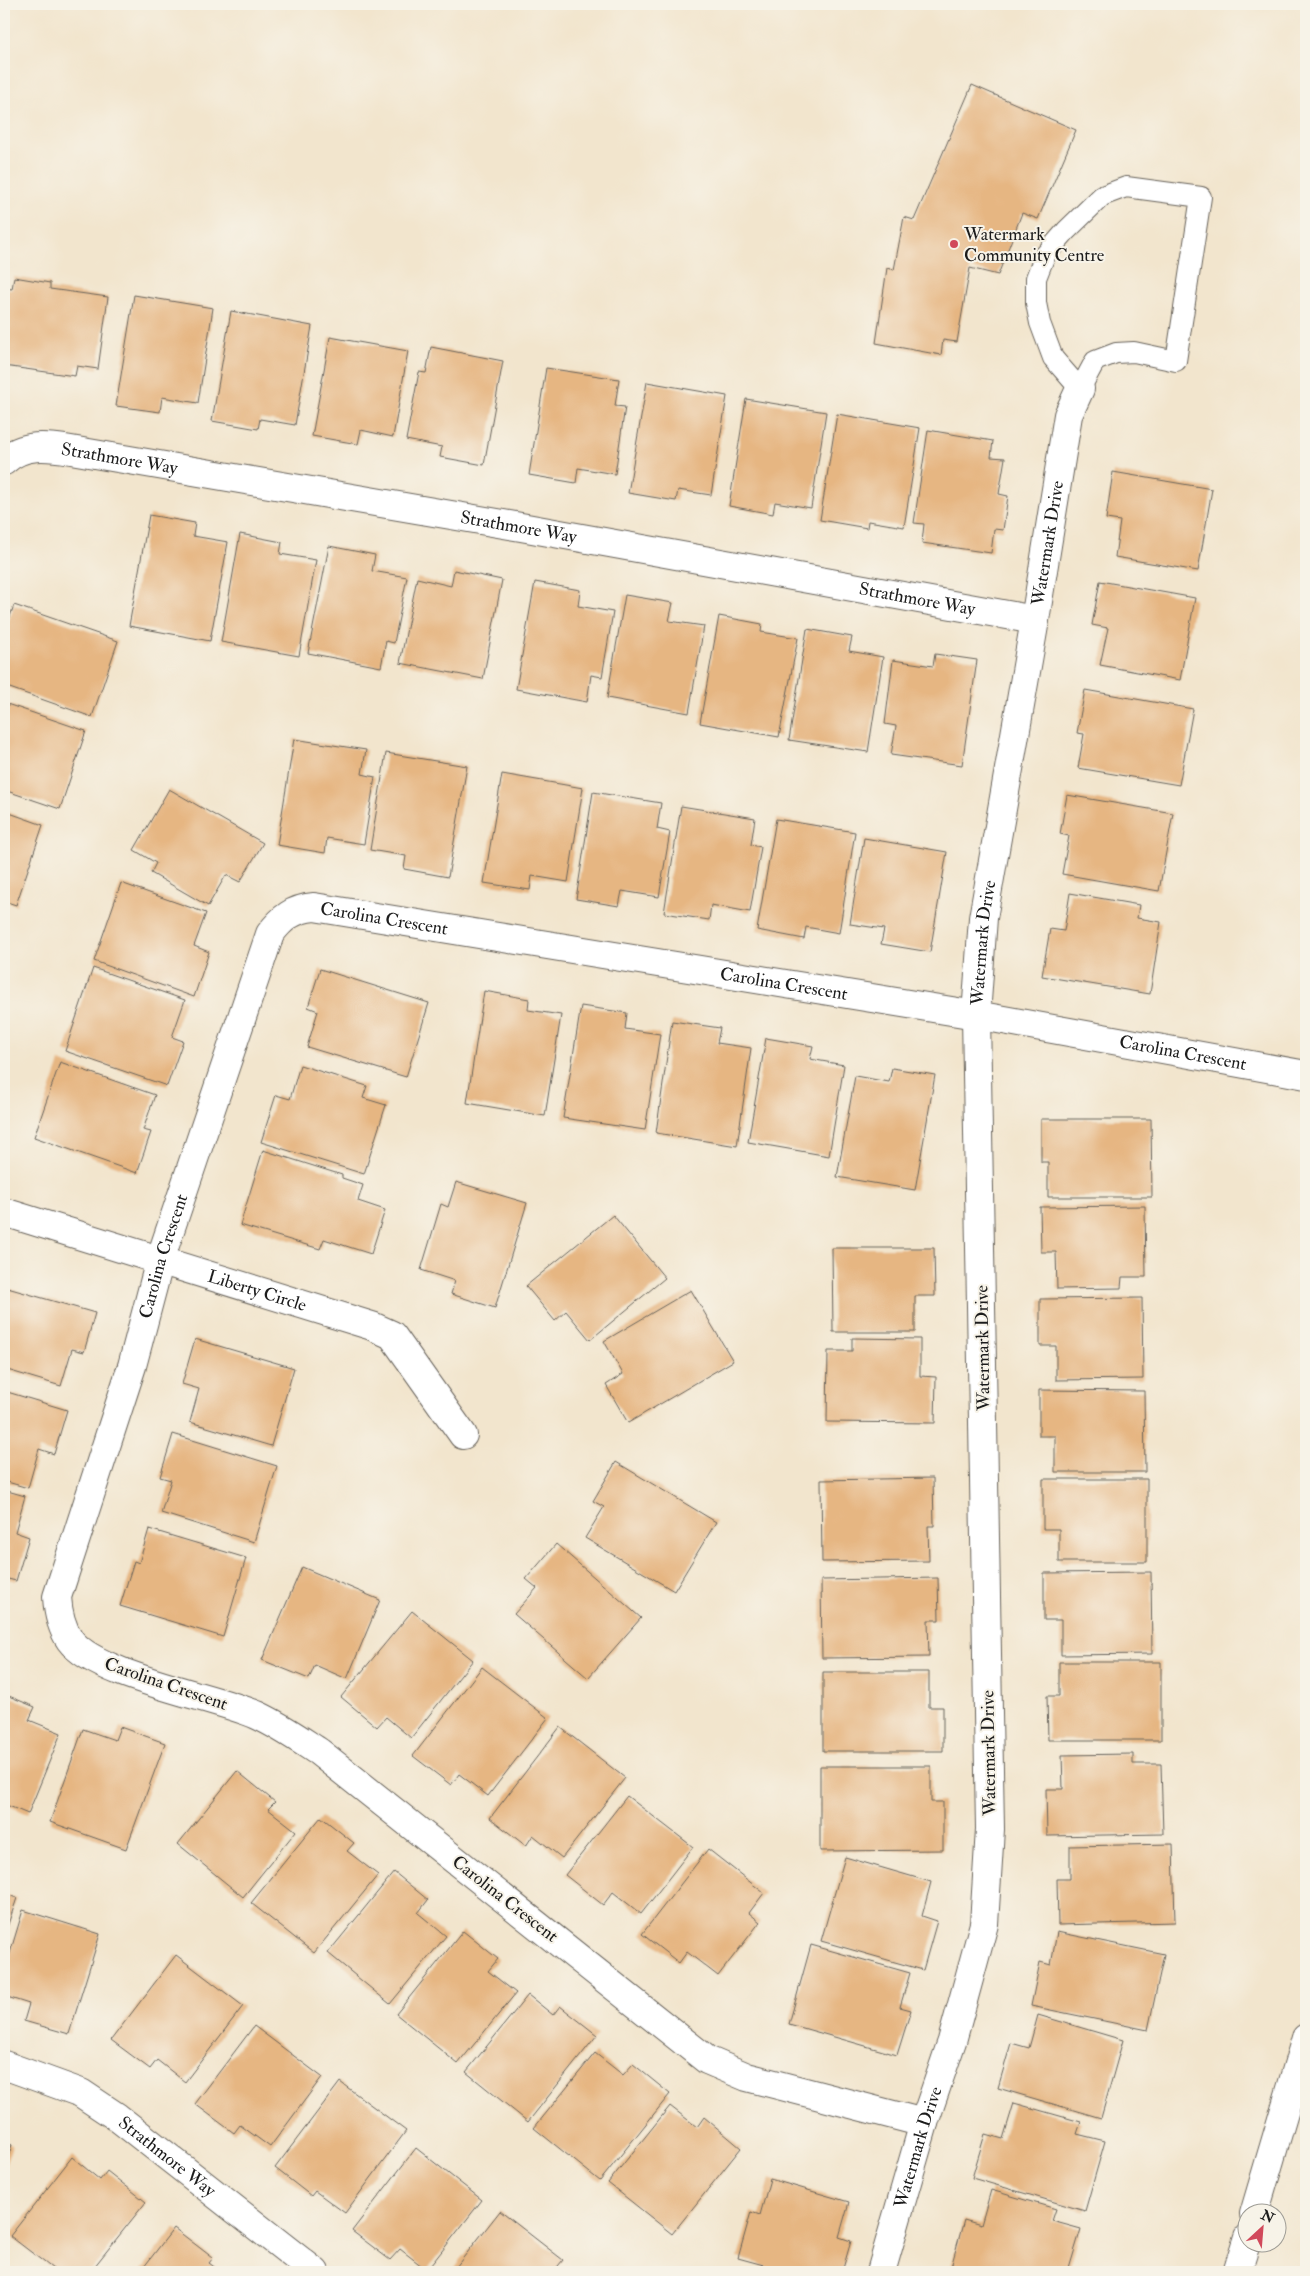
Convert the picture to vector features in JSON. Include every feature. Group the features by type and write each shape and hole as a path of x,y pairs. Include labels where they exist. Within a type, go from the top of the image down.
{"street":[{"name":"Watermark Drive","path":"881,2272 924,2124 952,2041 984,1924 990,1829 976,1015 983,918 1036,620 1068,415 1080,389"},
{"name":"Strathmore Way","path":"4,462 19,450 34,447 71,450 521,527 1036,620"},
{"name":"Carolina Crescent","path":"924,2124 747,2078 707,2060 319,1752 256,1715 120,1671 92,1657 70,1640 58,1613 57,1596 132,1366 160,1260 270,934 287,915 299,909 314,907 976,1015 1306,1075"},
{"name":"Liberty Circle","path":"4,1212 372,1326 392,1335 463,1434"},
{"path":"1257,2204 1306,2038"},
{"name":"Strathmore Way","path":"4,2065 80,2093 110,2112 315,2272"},
{"path":"1237,2272 1242,2254"}],"lane":[{"path":"1126,187 1201,198 1176,361 1134,352 1116,353 1095,361 1080,389 1053,358 1040,323 1036,303 1036,278 1045,255 1102,196 1126,187"}],"building":[{"name":"Watermark Community Centre","path":"972,85 1076,130 1038,219 1022,213 998,275 970,268 957,342 943,340 941,355 876,343 887,268 894,270 904,217 914,220"},
{"path":"14,277 50,283 50,289 108,297 98,369 77,366 75,376 4,366 4,288 12,289"},
{"path":"134,295 213,308 198,403 162,397 160,412 116,406"},
{"path":"231,311 312,326 295,425 260,419 258,429 212,421"},
{"path":"330,337 408,351 393,437 361,430 358,444 312,436"},
{"path":"431,347 503,361 484,465 440,457 442,447 406,440 419,372 426,373"},
{"path":"546,368 619,379 615,406 625,407 615,474 578,468 576,483 529,475"},
{"path":"647,382 727,396 711,495 678,490 676,501 628,493"},
{"path":"746,399 826,412 811,508 775,502 773,514 729,506"},
{"path":"837,414 920,428 904,527 868,521 867,528 820,520"},
{"path":"928,430 993,441 991,457 1005,458 999,494 1008,496 1003,530 994,529 991,553 922,543 924,524 914,523"},
{"path":"1113,472 1212,489 1198,571 1115,557 1120,521 1106,519"},
{"path":"149,515 195,523 193,536 228,542 210,641 129,626"},
{"path":"240,534 282,542 280,554 316,560 299,656 221,642"},
{"path":"329,546 375,555 372,571 407,577 394,643 386,641 381,667 308,653"},
{"path":"454,570 502,580 483,679 400,663 417,578 451,586"},
{"path":"1100,581 1195,598 1180,680 1100,665 1108,628 1092,625"},
{"path":"535,582 580,590 578,606 613,612 602,677 591,675 587,702 516,689"},
{"path":"625,595 673,603 669,621 704,626 689,713 607,698"},
{"path":"14,605 118,641 92,717 4,686 4,659 8,648 4,647 4,634"},
{"path":"719,616 762,624 761,632 798,638 779,737 700,723"},
{"path":"807,629 852,637 849,651 883,657 868,752 789,740"},
{"path":"935,654 977,660 962,765 891,755 896,726 885,724 893,660 933,666"},
{"path":"1085,690 1193,709 1179,785 1078,768 1084,734 1077,733"},
{"path":"4,703 86,731 60,809 4,790"},
{"path":"294,739 366,750 362,774 375,777 364,844 327,838 325,853 277,845"},
{"path":"386,753 467,766 448,877 404,869 406,856 370,850"},
{"path":"502,774 583,788 568,882 532,876 530,890 484,883"},
{"path":"169,789 263,843 240,882 226,875 208,906 151,873 156,863 134,850"},
{"path":"593,792 661,803 657,829 670,832 659,897 622,891 619,906 576,899"},
{"path":"1067,795 1173,813 1159,891 1062,874 1069,836 1060,834"},
{"path":"681,806 755,818 751,845 761,847 750,912 711,905 709,920 664,913"},
{"path":"4,811 43,825 16,905 4,901"},
{"path":"776,819 855,832 839,933 806,927 804,939 757,930"},
{"path":"864,838 947,852 930,952 881,944 884,929 850,924"},
{"path":"121,883 206,913 194,946 209,952 194,997 94,961"},
{"path":"1070,893 1139,905 1137,918 1161,922 1150,994 1042,976 1050,929 1064,931"},
{"path":"93,968 185,1000 172,1037 183,1041 167,1086 65,1051"},
{"path":"320,969 429,1003 406,1077 307,1047 318,1011 308,1007"},
{"path":"484,991 529,999 528,1010 561,1015 545,1116 467,1103"},
{"path":"581,1006 627,1013 625,1029 660,1034 645,1130 563,1118"},
{"path":"672,1021 720,1028 717,1043 751,1048 737,1146 656,1133"},
{"path":"766,1038 813,1046 810,1059 844,1065 829,1156 748,1142"},
{"path":"60,1062 155,1095 143,1130 151,1132 137,1173 34,1137"},
{"path":"300,1065 367,1086 363,1098 386,1105 364,1174 261,1142 276,1095 290,1099"},
{"path":"892,1068 935,1075 915,1190 837,1177 855,1076 889,1082"},
{"path":"1041,1119 1151,1119 1152,1197 1048,1197 1048,1162 1041,1162"},
{"path":"263,1150 342,1175 342,1178 363,1185 358,1201 385,1210 371,1254 324,1239 320,1249 240,1225"},
{"path":"456,1182 527,1203 495,1308 451,1294 455,1281 421,1270 441,1204 448,1207"},
{"path":"1145,1206 1146,1277 1122,1277 1121,1288 1057,1289 1056,1252 1041,1252 1040,1207"},
{"path":"613,1215 665,1278 590,1340 566,1311 555,1321 526,1286"},
{"path":"832,1248 934,1248 935,1296 915,1296 915,1332 833,1332"},
{"path":"4,1287 95,1313 84,1352 72,1349 61,1386 4,1369"},
{"path":"691,1290 733,1361 628,1423 606,1385 623,1374 604,1341"},
{"path":"1142,1298 1143,1379 1056,1380 1056,1346 1040,1346 1040,1299"},
{"path":"852,1338 920,1339 920,1376 936,1377 935,1423 827,1422 828,1351 852,1351"},
{"path":"195,1339 294,1368 271,1446 190,1422 199,1389 182,1384"},
{"path":"1039,1390 1144,1391 1145,1472 1055,1472 1055,1436 1039,1436"},
{"path":"4,1391 67,1410 54,1454 39,1449 28,1488 4,1481"},
{"path":"173,1434 277,1466 254,1542 161,1513 171,1480 160,1477"},
{"path":"616,1462 716,1522 674,1591 585,1538 604,1507 593,1501"},
{"path":"933,1478 934,1526 928,1526 929,1561 822,1562 821,1480"},
{"path":"1043,1479 1147,1479 1147,1562 1059,1562 1059,1529 1043,1529"},
{"path":"4,1490 25,1496 15,1532 29,1537 16,1581 4,1578"},
{"path":"149,1529 246,1558 223,1637 120,1606 134,1561 139,1563"},
{"path":"556,1544 641,1618 588,1678 514,1614 537,1588 526,1579"},
{"path":"302,1567 380,1600 347,1679 315,1665 309,1679 262,1660"},
{"path":"1151,1572 1152,1654 1061,1655 1061,1620 1044,1620 1044,1573"},
{"path":"938,1578 939,1620 928,1620 929,1657 822,1658 821,1580"},
{"path":"412,1611 473,1660 411,1738 386,1717 377,1727 341,1697"},
{"path":"1059,1662 1161,1662 1161,1740 1048,1740 1047,1696 1059,1696"},
{"path":"482,1667 548,1718 488,1796 459,1774 451,1785 413,1756"},
{"path":"823,1672 929,1672 929,1707 943,1707 943,1751 823,1751"},
{"path":"4,1694 35,1707 29,1720 61,1733 28,1814 4,1804"},
{"path":"120,1727 165,1743 126,1849 50,1822 83,1729 115,1740"},
{"path":"560,1727 625,1778 562,1858 533,1835 526,1846 490,1818"},
{"path":"1133,1754 1133,1764 1161,1764 1163,1834 1047,1836 1046,1789 1063,1789 1062,1755"},
{"path":"820,1766 931,1766 931,1802 943,1802 943,1850 820,1851"},
{"path":"237,1771 275,1802 268,1809 296,1831 243,1897 178,1844"},
{"path":"627,1796 693,1847 641,1914 613,1892 603,1905 565,1875"},
{"path":"321,1817 354,1843 347,1851 378,1875 314,1953 251,1903"},
{"path":"1173,1844 1175,1922 1058,1925 1057,1879 1070,1879 1070,1846"},
{"path":"708,1849 764,1893 749,1913 760,1922 718,1976 687,1952 679,1963 642,1934"},
{"path":"845,1857 931,1882 922,1916 937,1921 923,1970 821,1941"},
{"path":"394,1872 428,1900 418,1913 446,1936 390,2004 328,1953"},
{"path":"4,1894 17,1898 4,1936"},
{"path":"23,1910 100,1934 69,2034 24,2021 29,2004 4,1996 4,1973"},
{"path":"463,1931 498,1959 488,1971 516,1993 458,2064 396,2014"},
{"path":"1057,1932 1164,1954 1148,2030 1031,2006 1040,1962 1051,1965"},
{"path":"811,1945 910,1973 900,2007 911,2010 897,2055 789,2024"},
{"path":"176,1955 243,2006 185,2082 157,2060 150,2069 111,2040"},
{"path":"528,1995 553,2015 560,2006 597,2035 528,2122 466,2072"},
{"path":"1038,2015 1123,2040 1101,2118 998,2088 1011,2043 1029,2048"},
{"path":"254,2026 322,2077 270,2147 240,2125 234,2133 195,2104"},
{"path":"595,2053 623,2075 633,2064 670,2094 600,2181 534,2128"},
{"path":"340,2082 406,2131 345,2213 315,2191 311,2196 275,2168"},
{"path":"1014,2103 1081,2122 1077,2134 1105,2141 1085,2211 972,2178 985,2134 1003,2139"},
{"path":"670,2106 697,2127 704,2117 741,2148 672,2234 608,2183"},
{"path":"4,2142 12,2145 4,2169"},
{"path":"416,2148 482,2200 427,2270 400,2249 390,2260 352,2231"},
{"path":"72,2157 100,2180 107,2171 146,2202 90,2272 57,2272 10,2236"},
{"path":"770,2179 849,2202 839,2237 851,2241 842,2272 789,2272 738,2258 751,2212 760,2215"},
{"path":"991,2190 1056,2209 1052,2221 1081,2229 1068,2272 970,2272 951,2267 964,2220 981,2225"},
{"path":"500,2211 563,2260 553,2272 452,2272"},
{"path":"174,2228 213,2258 209,2263 221,2272 140,2272"}],"place":[{"name":"Watermark Community Centre","path":"954,244"}]}
